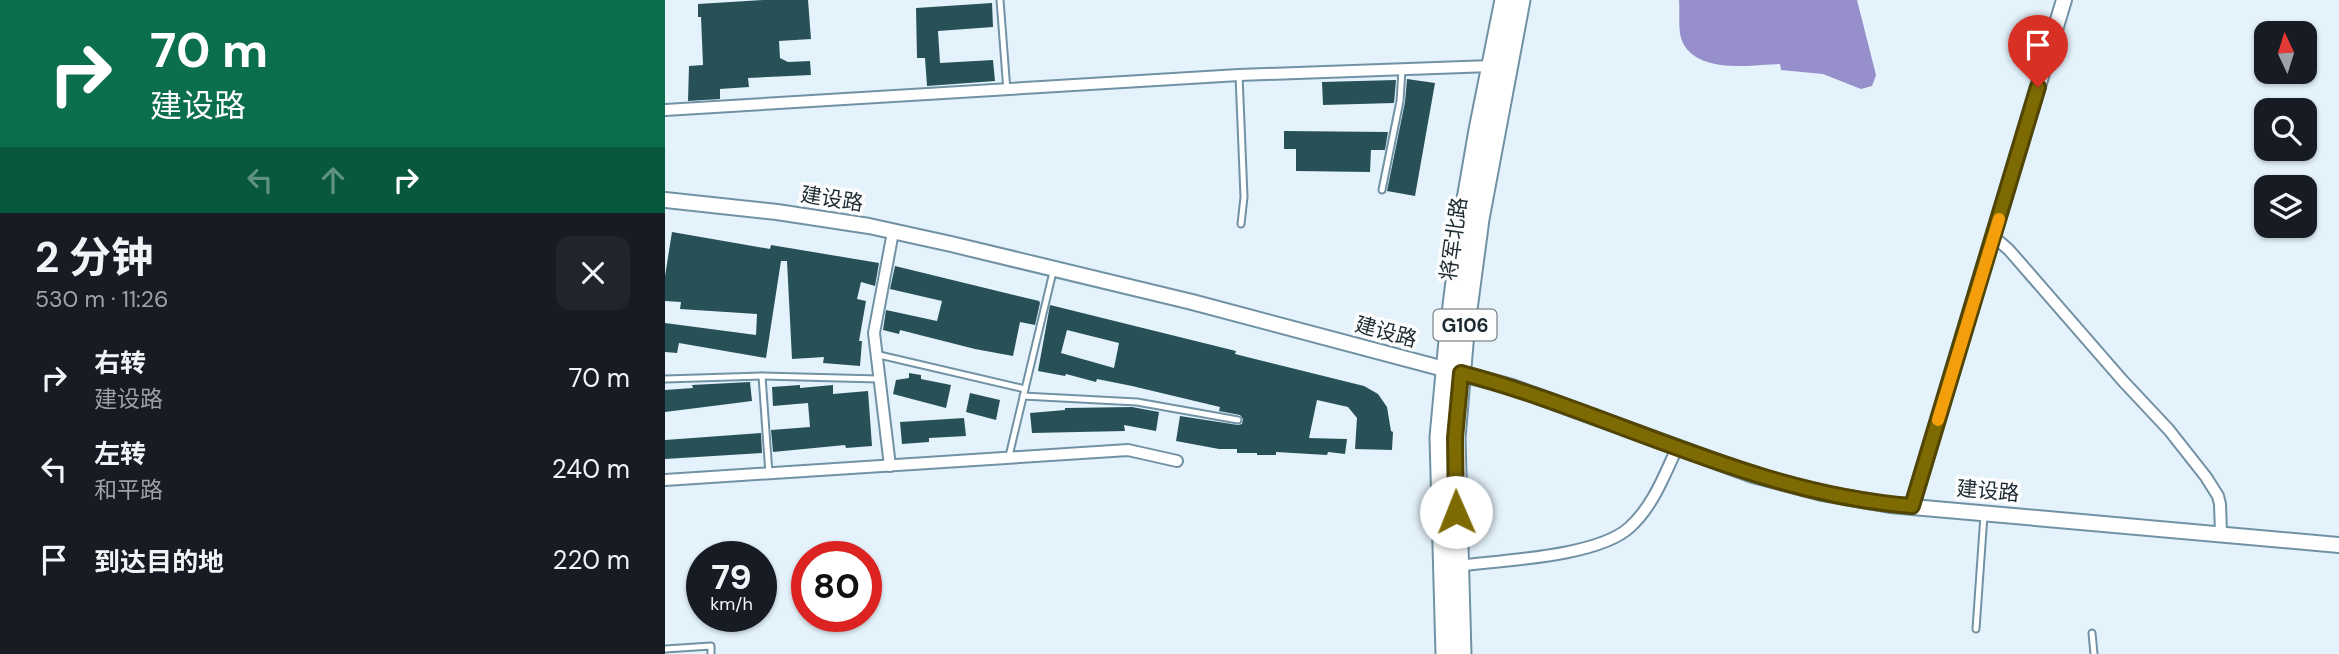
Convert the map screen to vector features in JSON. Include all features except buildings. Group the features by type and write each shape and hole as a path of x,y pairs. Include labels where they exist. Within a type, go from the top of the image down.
{"highway":[{"name":"将军北路","path":"1461,654 1453,371 1464,217 1505,0"},
{"name":"将军北路","path":"1446,654 1440,437 1520,0"}],"street":[{"path":"1912,506 2064,0"},
{"path":"665,110 1239,75 1491,66"},
{"name":"建设路","path":"665,200 777,212 893,232 1192,302 1512,387 1677,448 1789,485 1856,500 2339,545"},
{"path":"890,466 874,333 893,232"},
{"path":"1993,236 2009,250 2191,458 2217,496 2221,533"},
{"path":"1457,566 1582,550 1607,542 1629,529 1647,508 1677,448"},
{"path":"665,480 1128,450 1177,461"}],"lane":[{"path":"1000,0 1007,91"},
{"path":"1382,190 1400,101 1402,70"},
{"path":"1239,75 1244,197 1241,223"},
{"path":"1009,458 1054,269"},
{"path":"875,354 1025,389"},
{"path":"762,376 769,474"},
{"path":"665,379 762,376 879,379"},
{"path":"1023,397 1137,402 1238,420"},
{"path":"1976,629 1984,512"},
{"path":"2092,634 2094,654"},
{"path":"665,649 711,646 711,654"}],"shaded area":[{"path":"1679,0 1857,0 1876,75 1872,86 1861,89 1823,74 1781,70 1780,64 1724,65 1697,58 1681,38"}],"slow traffic":[{"path":"1938,420 1999,219"}],"route":[{"path":"1456,512 1455,438 1461,373 1512,387 1753,475 1856,500 1912,506 2038,87"}]}
